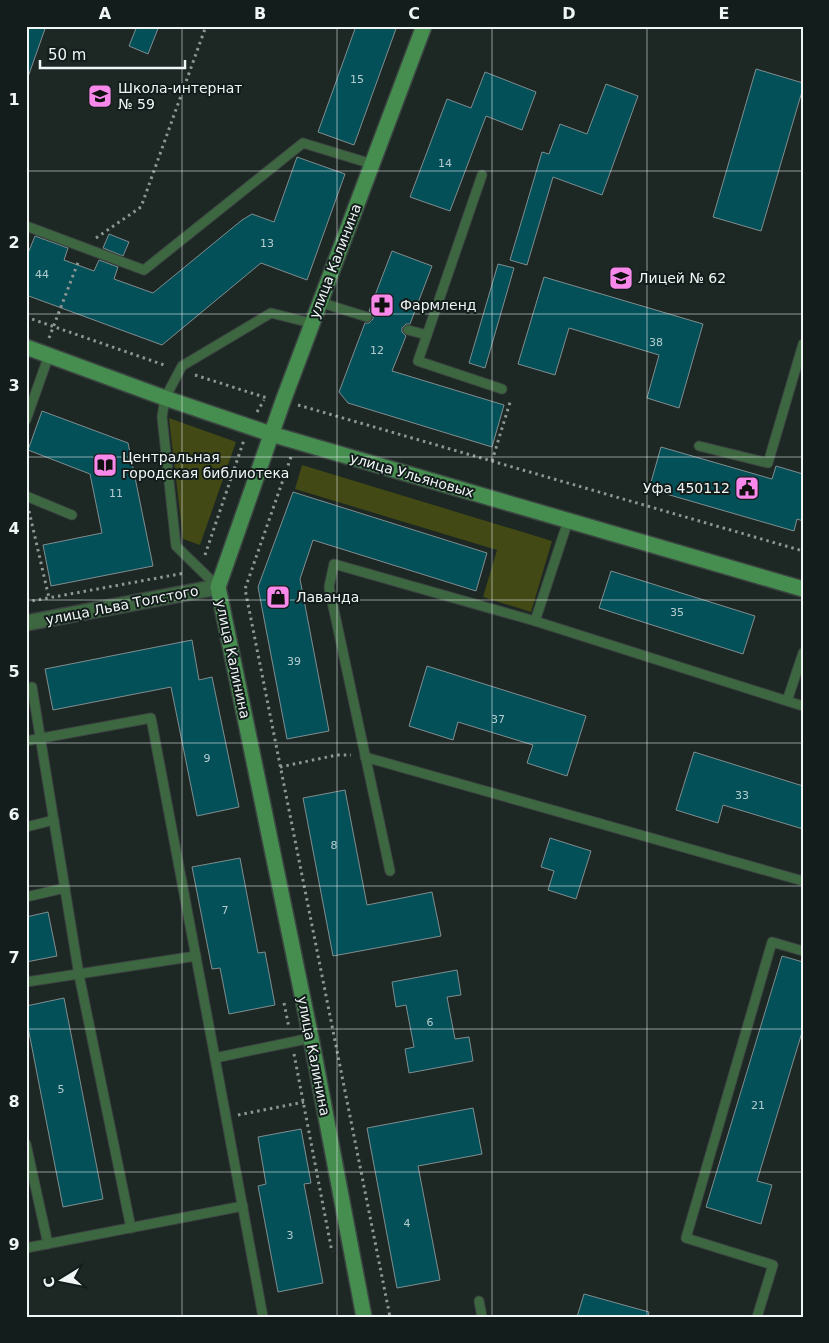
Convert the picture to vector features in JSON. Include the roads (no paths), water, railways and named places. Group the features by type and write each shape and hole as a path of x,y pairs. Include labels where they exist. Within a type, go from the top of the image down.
{"street":[{"name":"улица Калинина","path":"364,1317 311,1038 218,587 311,323 424,26"},
{"name":"улица Ульяновых","path":"26,347 165,398 271,434 803,589"},
{"name":"улица Льва Толстого","path":"26,623 218,587"}],"lane":[{"path":"26,226 144,270 302,143 372,164"},
{"path":"482,175 418,361 502,389"},
{"path":"320,302 367,317"},
{"path":"218,587 176,546 162,417 165,398 182,366 271,313 311,323"},
{"path":"408,330 428,335"},
{"path":"699,446 768,463 803,344"},
{"path":"26,420 46,354"},
{"path":"26,496 72,515"},
{"path":"535,621 568,521"},
{"path":"390,872 329,587 334,564 535,621 803,706"},
{"path":"787,701 803,653"},
{"path":"32,687 79,975 131,1228"},
{"path":"26,741 151,718 263,1317"},
{"path":"365,757 803,881"},
{"path":"26,827 54,820"},
{"path":"26,897 65,888"},
{"path":"757,1317 773,1265 686,1238 772,942 803,951"},
{"path":"26,982 196,956"},
{"path":"215,1058 311,1038"},
{"path":"26,1144 48,1244"},
{"path":"26,1248 243,1206"},
{"path":"479,1301 482,1317"}],"place":[{"name":"Школа-интернат № 59","path":"100,96"},
{"name":"Лицей № 62","path":"621,278"},
{"name":"Фармленд","path":"382,305"},
{"name":"Центральная городская библиотека","path":"105,465"},
{"name":"Уфа 450112","path":"747,488"},
{"name":"Лаванда","path":"278,597"}]}
